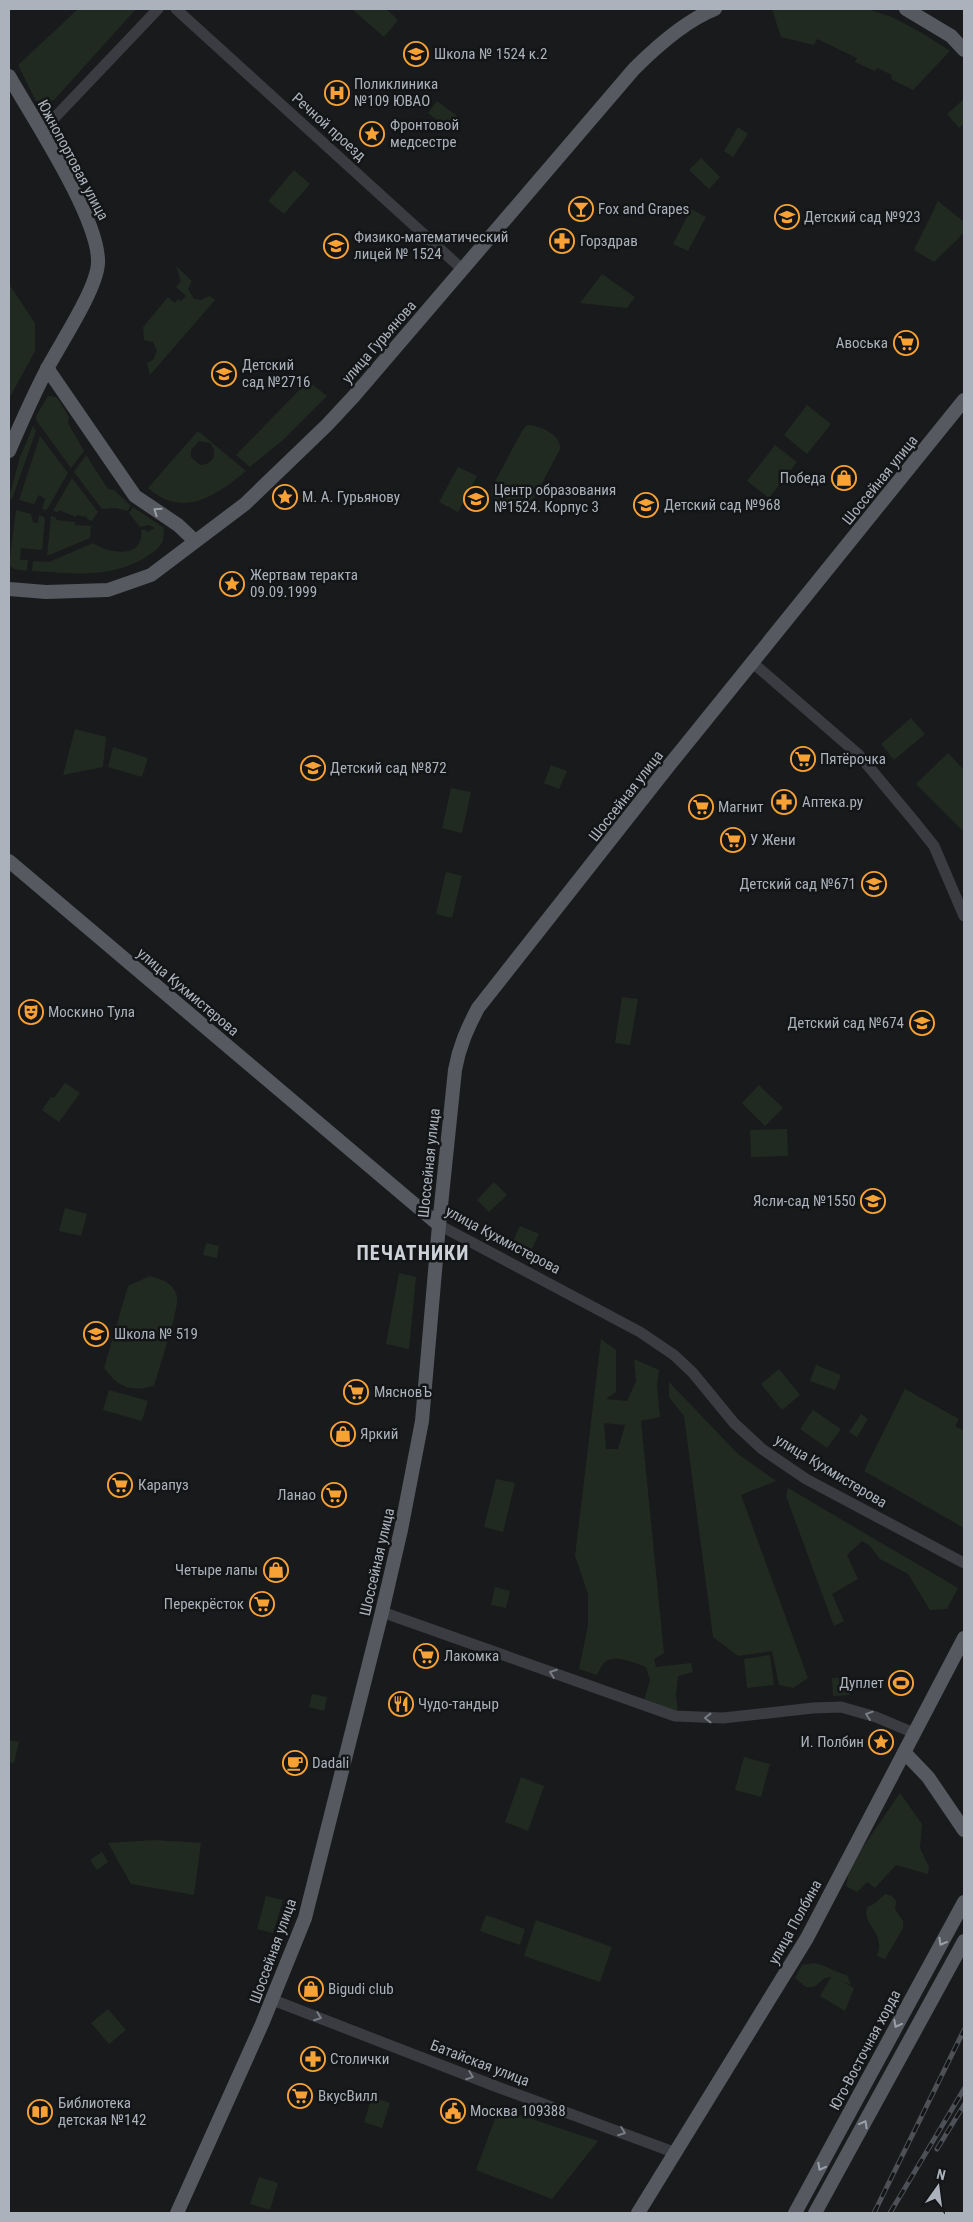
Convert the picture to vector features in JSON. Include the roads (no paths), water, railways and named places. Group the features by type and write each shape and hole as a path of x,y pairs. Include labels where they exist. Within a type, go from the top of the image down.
{"main road":[{"name":"улица Гурьянова","path":"9,589 46,592 108,590 150,575 245,504 327,425 634,69 678,32 706,12 715,9"},
{"path":"906,9 951,36 964,50"},
{"name":"Южнопортовая улица","path":"9,76 75,193 93,232 98,253 98,265 83,304 28,404 9,451"},
{"path":"47,368 107,458 135,496 178,525 195,541"},
{"name":"Шоссейная улица","path":"177,2213 273,2000 305,1918 382,1612 401,1530 422,1421 439,1225 458,1051 478,1008 964,400"},
{"name":"улица Кухмистерова","path":"9,861 439,1225"},
{"name":"улица Полбина","path":"638,2213 807,1938 964,1638"},
{"path":"904,1752 928,1777 964,1830"},
{"name":"Юго-Восточная хорда","path":"795,2213 964,1902"},
{"path":"815,2213 964,1941"}],"street":[{"path":"41,132 158,9"},
{"name":"Речной проезд","path":"176,9 462,269"},
{"path":"752,663 859,756 914,821 934,846 964,916"},
{"name":"улица Кухмистерова","path":"439,1225 640,1332 674,1355 693,1373 734,1422 762,1449 806,1478 964,1563"},
{"path":"382,1612 674,1716 723,1718 813,1708 841,1707 876,1717 914,1733"},
{"name":"Батайская улица","path":"273,2000 492,2085 676,2153"}],"railway":[{"path":"874,2213 964,2030"},
{"path":"890,2213 964,2089"},
{"path":"937,2149 964,2105"}],"place":[{"name":"Школа № 1524 к.2","path":"416,54"},
{"name":"Поликлиника №109 ЮВАО","path":"337,93"},
{"name":"Фронтовой медсестре","path":"372,134"},
{"name":"Fox and Grapes","path":"581,209"},
{"name":"Детский сад №923","path":"787,217"},
{"name":"Горздрав","path":"562,241"},
{"name":"Физико-математический лицей № 1524","path":"336,246"},
{"name":"Авоська","path":"906,343"},
{"name":"Детский сад №2716","path":"224,374"},
{"name":"Победа","path":"844,478"},
{"name":"М. А. Гурьянову","path":"285,497"},
{"name":"Центр образования №1524. Корпус 3","path":"476,499"},
{"name":"Детский сад №968","path":"646,505"},
{"name":"Жертвам теракта 09.09.1999","path":"232,584"},
{"name":"Пятёрочка","path":"803,759"},
{"name":"Детский сад №872","path":"313,768"},
{"name":"Аптека.ру","path":"784,802"},
{"name":"Магнит","path":"701,807"},
{"name":"У Жени","path":"733,840"},
{"name":"Детский сад №671","path":"874,884"},
{"name":"Москино Тула","path":"31,1012"},
{"name":"Детский сад №674","path":"922,1023"},
{"name":"Ясли-сад №1550","path":"873,1201"},
{"name":"Школа № 519","path":"96,1334"},
{"name":"МясновЪ","path":"356,1392"},
{"name":"Яркий","path":"343,1434"},
{"name":"Карапуз","path":"120,1485"},
{"name":"Ланао","path":"334,1495"},
{"name":"Четыре лапы","path":"276,1570"},
{"name":"Перекрёсток","path":"262,1604"},
{"name":"Лакомка","path":"426,1656"},
{"name":"Дуплет","path":"901,1683"},
{"name":"Чудо-тандыр","path":"401,1704"},
{"name":"И. Полбин","path":"881,1742"},
{"name":"Dadali","path":"295,1763"},
{"name":"Bigudi club","path":"311,1989"},
{"name":"Столички","path":"313,2059"},
{"name":"ВкусВилл","path":"300,2096"},
{"name":"Москва 109388","path":"453,2111"},
{"name":"Библиотека детская №142","path":"40,2112"}],"district":[{"name":"ПЕЧАТНИКИ","path":"413,1253"}]}
